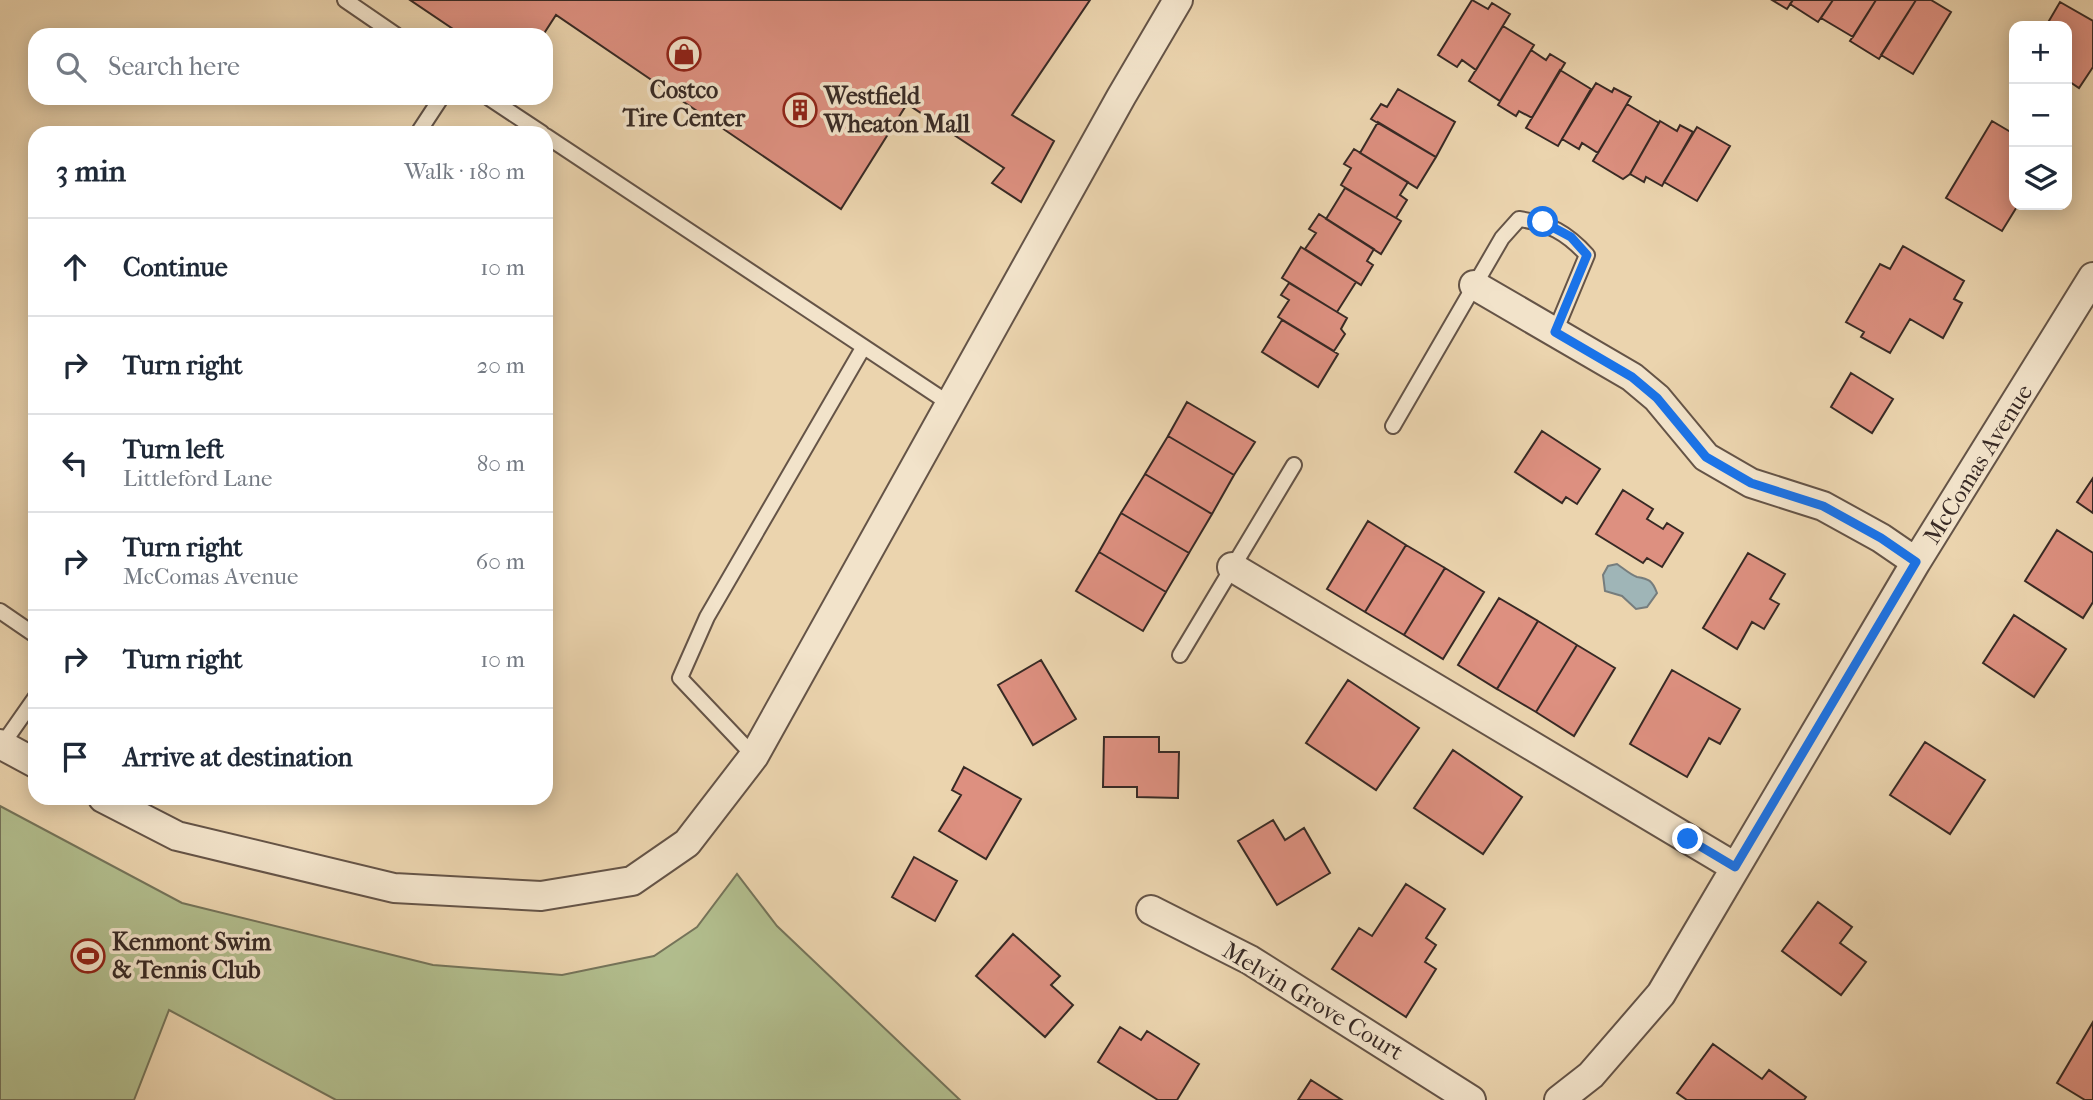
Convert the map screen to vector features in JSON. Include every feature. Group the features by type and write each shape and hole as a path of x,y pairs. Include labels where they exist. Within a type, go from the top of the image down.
{"street":[{"path":"117,805 177,836 394,888 541,896 632,881 687,843 754,756 1178,0"},
{"name":"McComas Avenue","path":"1559,1100 1591,1075 1661,994 1916,562 2093,277"},
{"path":"1474,285 1632,377 1657,398 1706,457 1751,483 1823,506 1881,538 1916,562"},
{"path":"1232,567 1735,867"},
{"path":"1,745 28,759"},
{"name":"Melvin Grove Court","path":"1151,910 1250,960 1471,1100"}],"lane":[{"path":"345,0 386,28"},
{"path":"423,126 436,105"},
{"path":"500,105 532,126"},
{"path":"553,140 950,404"},
{"path":"1393,426 1502,237 1519,219 1543,222 1571,237 1587,255 1555,332"},
{"path":"754,756 680,678 706,617 863,348"},
{"path":"1180,655 1294,465"},
{"path":"0,611 28,630"},
{"path":"1,745 28,708"}],"green space":[{"path":"0,806 182,903 433,965 562,975 654,956 697,927 737,874 777,926 960,1100 336,1100 169,1010 134,1100 0,1100"}],"shaded area":[{"path":"1617,564 1653,585 1657,593 1647,607 1636,609 1622,596 1605,591 1603,575 1608,566"}],"building":[{"name":"Westfield Wheaton Mall","path":"410,0 1090,0 1012,115 1054,141 1021,202 992,183 1004,168 907,104 841,209 556,15 548,28 452,28"},
{"path":"1472,0 1488,9 1492,3 1510,14 1476,70 1462,60 1457,67 1438,55"},
{"path":"1772,0 1793,0 1787,9"},
{"path":"1793,0 1833,0 1818,22 1790,4"},
{"path":"1833,0 1876,0 1853,37 1821,18"},
{"path":"1876,0 1916,0 1879,59 1850,41"},
{"path":"1916,0 1931,0 1951,12 1913,74 1881,55"},
{"path":"2060,2 2093,21 2093,67 2079,88 2072,83 2072,21 2049,21"},
{"path":"1503,26 1534,45 1500,101 1469,81"},
{"path":"1531,50 1546,60 1550,54 1565,63 1532,118 1519,111 1516,116 1498,105"},
{"path":"1560,70 1591,89 1558,146 1526,128"},
{"path":"1596,83 1612,92 1614,88 1631,97 1598,153 1582,143 1579,149 1562,139"},
{"path":"1398,89 1455,122 1436,157 1371,119 1381,104 1387,107"},
{"path":"1627,104 1659,123 1630,174 1623,179 1593,161"},
{"path":"1660,121 1677,131 1680,125 1693,132 1662,186 1646,177 1644,182 1630,174"},
{"path":"1992,121 2009,131 2009,210 2015,210 2002,231 1946,198"},
{"path":"1378,122 1436,157 1417,188 1360,153"},
{"path":"1697,127 1730,146 1697,201 1664,182"},
{"path":"1354,149 1408,182 1400,195 1407,200 1396,218 1341,185 1351,168 1344,164"},
{"path":"1345,188 1401,221 1381,254 1326,219"},
{"path":"1319,214 1374,249 1367,261 1373,265 1361,285 1305,249 1316,233 1309,229"},
{"path":"1903,246 1964,281 1954,299 1962,303 1943,338 1910,319 1890,353 1861,337 1864,332 1846,322 1880,264 1890,269"},
{"path":"1301,247 1356,282 1337,312 1282,278"},
{"path":"1289,283 1347,318 1341,329 1345,334 1334,351 1278,317 1289,300 1281,295"},
{"path":"1282,320 1338,354 1318,387 1262,352"},
{"path":"1851,373 1893,399 1872,433 1831,407"},
{"path":"1187,402 1255,442 1234,475 1168,436"},
{"path":"1542,431 1600,469 1577,504 1566,497 1562,503 1515,472"},
{"path":"1168,436 1234,475 1212,514 1145,474"},
{"path":"1145,474 1212,514 1189,553 1121,513"},
{"path":"2093,478 2093,513 2077,502"},
{"path":"1623,490 1653,509 1647,519 1663,529 1667,523 1683,533 1662,567 1647,558 1643,563 1596,534"},
{"path":"1121,513 1189,553 1166,592 1099,552"},
{"path":"1368,521 1406,545 1365,612 1327,589"},
{"path":"2057,530 2093,553 2093,602 2083,618 2025,581"},
{"path":"1406,545 1445,568 1404,635 1365,612"},
{"path":"1099,552 1166,592 1143,631 1076,591"},
{"path":"1748,553 1785,574 1770,599 1779,604 1764,629 1752,622 1737,649 1703,628"},
{"path":"1445,568 1484,592 1443,659 1404,635"},
{"path":"1499,598 1538,621 1497,689 1458,665"},
{"path":"2014,615 2066,649 2034,697 1983,663"},
{"path":"1538,621 1577,645 1536,712 1497,689"},
{"path":"1577,645 1615,668 1574,736 1536,712"},
{"path":"1041,660 1076,719 1033,745 998,685"},
{"path":"1672,670 1740,709 1720,744 1709,738 1687,777 1630,744"},
{"path":"1348,680 1419,728 1376,790 1306,743"},
{"path":"1104,737 1159,737 1159,752 1179,752 1178,798 1137,797 1137,787 1103,787"},
{"path":"1925,742 1985,780 1950,834 1890,795"},
{"path":"1453,750 1522,797 1483,854 1414,808"},
{"path":"964,767 1021,799 986,859 939,831 961,795 952,790"},
{"path":"1273,820 1285,840 1304,828 1330,873 1277,905 1238,841"},
{"path":"914,857 957,881 935,921 892,897"},
{"path":"1406,884 1445,909 1426,938 1436,945 1425,962 1436,969 1406,1017 1332,969 1359,928 1372,936"},
{"path":"1818,902 1852,927 1840,943 1866,962 1841,995 1782,951"},
{"path":"1013,934 1060,976 1051,985 1073,1005 1045,1037 976,976"},
{"path":"2093,1022 2093,1100 2085,1100 2057,1083"},
{"path":"1120,1027 1141,1040 1147,1031 1199,1064 1177,1100 1158,1100 1098,1062"},
{"path":"1713,1044 1762,1079 1769,1070 1806,1097 1804,1100 1687,1100 1677,1093"},
{"path":"1311,1080 1342,1100 1298,1100"}],"place":[{"name":"Costco Tire Center","path":"684,54"},
{"name":"Westfield Wheaton Mall","path":"800,110"},
{"name":"Kenmont Swim & Tennis Club","path":"88,956"}],"route":[{"path":"1543,222 1571,237 1587,255 1555,332 1632,377 1657,398 1706,457 1751,483 1823,506 1881,538 1916,562 1735,867 1688,839"}]}
